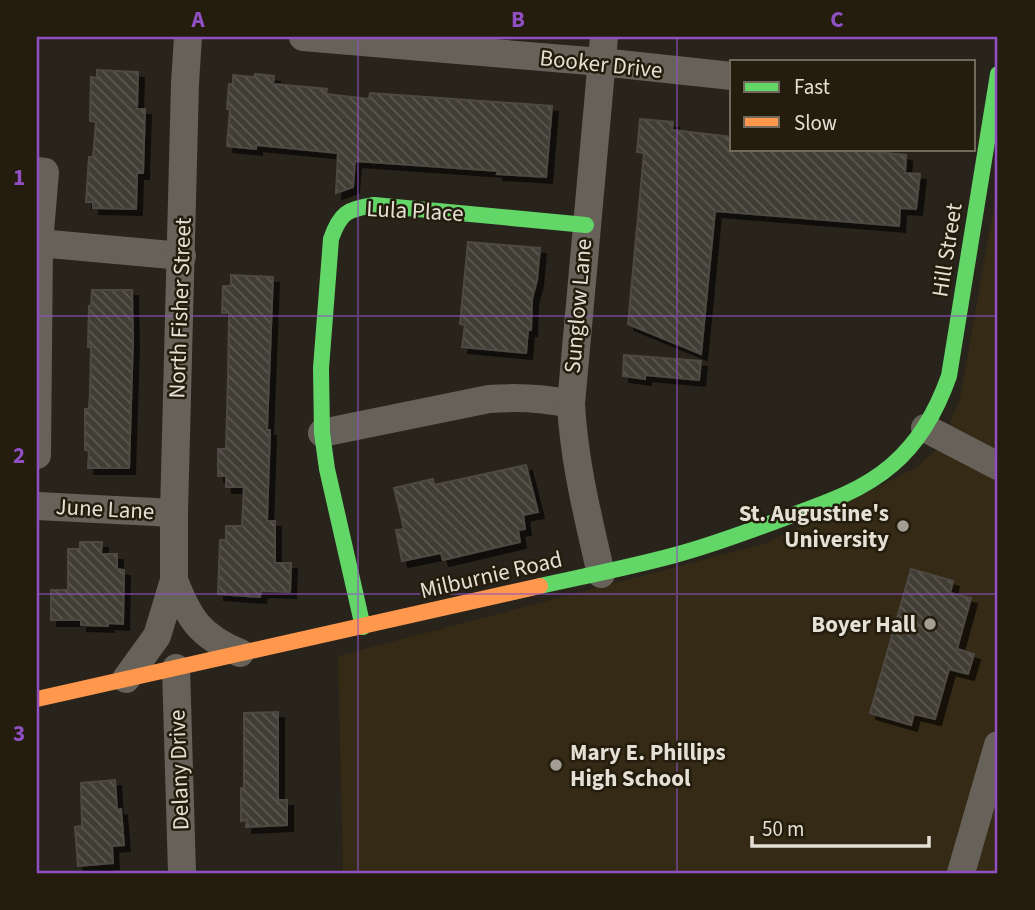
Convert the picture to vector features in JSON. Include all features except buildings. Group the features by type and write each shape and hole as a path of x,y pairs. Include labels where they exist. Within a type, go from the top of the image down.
{"street":[{"name":"North Fisher Street","path":"126,678 157,636 174,579 188,37"},
{"name":"Booker Drive","path":"303,37 602,50 730,76"},
{"name":"Sunglow Lane","path":"601,573 580,485 573,442 571,404 602,50"},
{"name":"Hill Street","path":"925,428 939,403 949,376 983,108 998,74"},
{"path":"37,171 46,172 39,243 37,455"},
{"name":"Lula Place","path":"363,627 327,469 322,433 321,368 331,239 337,221 345,212 374,205 586,225"},
{"path":"39,243 182,256"},
{"path":"322,433 489,399 538,398 571,404"},
{"path":"925,428 998,466"},
{"name":"Milburnie Road","path":"37,699 601,573 712,545 835,498 884,472 903,455 925,428"},
{"name":"June Lane","path":"37,506 174,513"},
{"name":"North Fisher Street","path":"174,579 184,606 195,624 221,645 240,653"},
{"name":"Delany Drive","path":"176,668 181,873"},
{"path":"961,873 998,745"}],"shaded area":[{"path":"998,183 998,873 343,873 338,656 767,543 917,467 939,447 960,399"}],"traffic: fast":[{"path":"540,586 689,551 814,507 868,482 892,465 911,446 933,413 949,376 998,74"},
{"path":"363,627 327,469 322,433 321,368 331,239 338,223 351,211 374,205 586,225"}],"traffic: slow":[{"path":"37,699 540,586"}],"place":[{"name":"St. Augustine's University","path":"903,526"},
{"name":"Boyer Hall","path":"930,624"},
{"name":"Mary E. Phillips High School","path":"556,765"}]}
